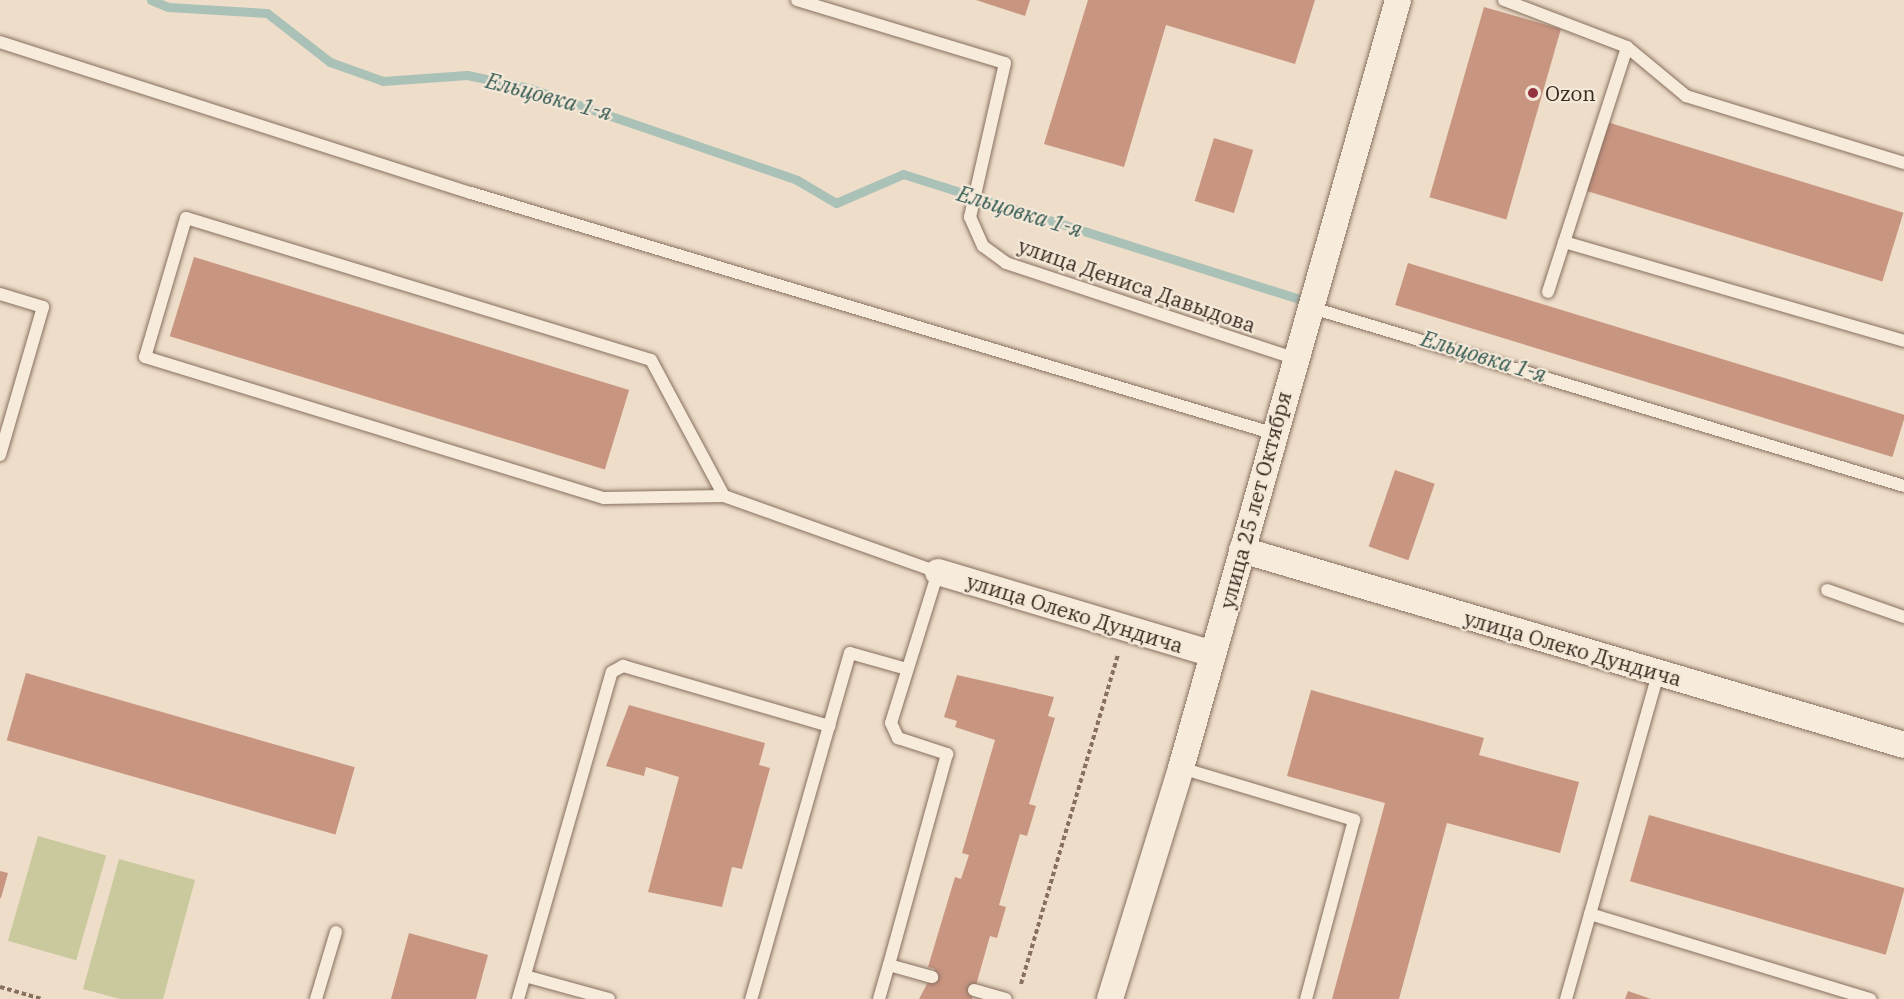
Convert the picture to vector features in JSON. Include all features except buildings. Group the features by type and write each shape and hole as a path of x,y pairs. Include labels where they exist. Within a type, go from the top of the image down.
{"street":[{"name":"улица 25 лет Октября","path":"1110,999 1181,768 1272,433 1398,0"},
{"name":"улица Олеко Дундича","path":"1242,550 1904,745"},
{"name":"улица Олеко Дундича","path":"938,572 1213,654"}],"lane":[{"name":"улица Дениса Давыдова","path":"797,0 1005,63 970,218 983,246 1006,263 1294,358"},
{"path":"1504,0 1627,46 1686,96 1904,163"},
{"path":"0,42 471,193 1272,433"},
{"path":"1548,292 1627,46"},
{"path":"724,496 651,360 186,218 145,357 604,498 724,496 938,572 907,669 891,732 947,754 879,999"},
{"path":"1564,242 1904,341"},
{"path":"0,294 43,307 0,455"},
{"path":"1309,307 1904,486"},
{"path":"1827,590 1904,617"},
{"path":"751,999 850,653 907,669"},
{"path":"518,999 616,667 829,726"},
{"path":"1566,999 1658,673"},
{"path":"1181,768 1354,820 1306,999"},
{"path":"1590,914 1870,999"},
{"path":"316,999 336,932"},
{"path":"890,965 932,977"},
{"path":"525,976 609,999"},
{"path":"974,990 1006,999"}],"path":[{"path":"1020,988 1126,628"},
{"path":"0,987 42,999"},
{"path":"22,999 29,995"}],"green space":[{"path":"38,836 106,856 76,960 8,941"},
{"path":"119,859 195,880 163,999 120,999 83,989"}],"waterway":[{"name":"Ельцовка 1-я","path":"151,0 168,7 267,13 330,62 383,81 467,75 529,88 797,180 836,203 903,174 1310,302"}],"place":[{"name":"Ozon","path":"1533,93"}]}
